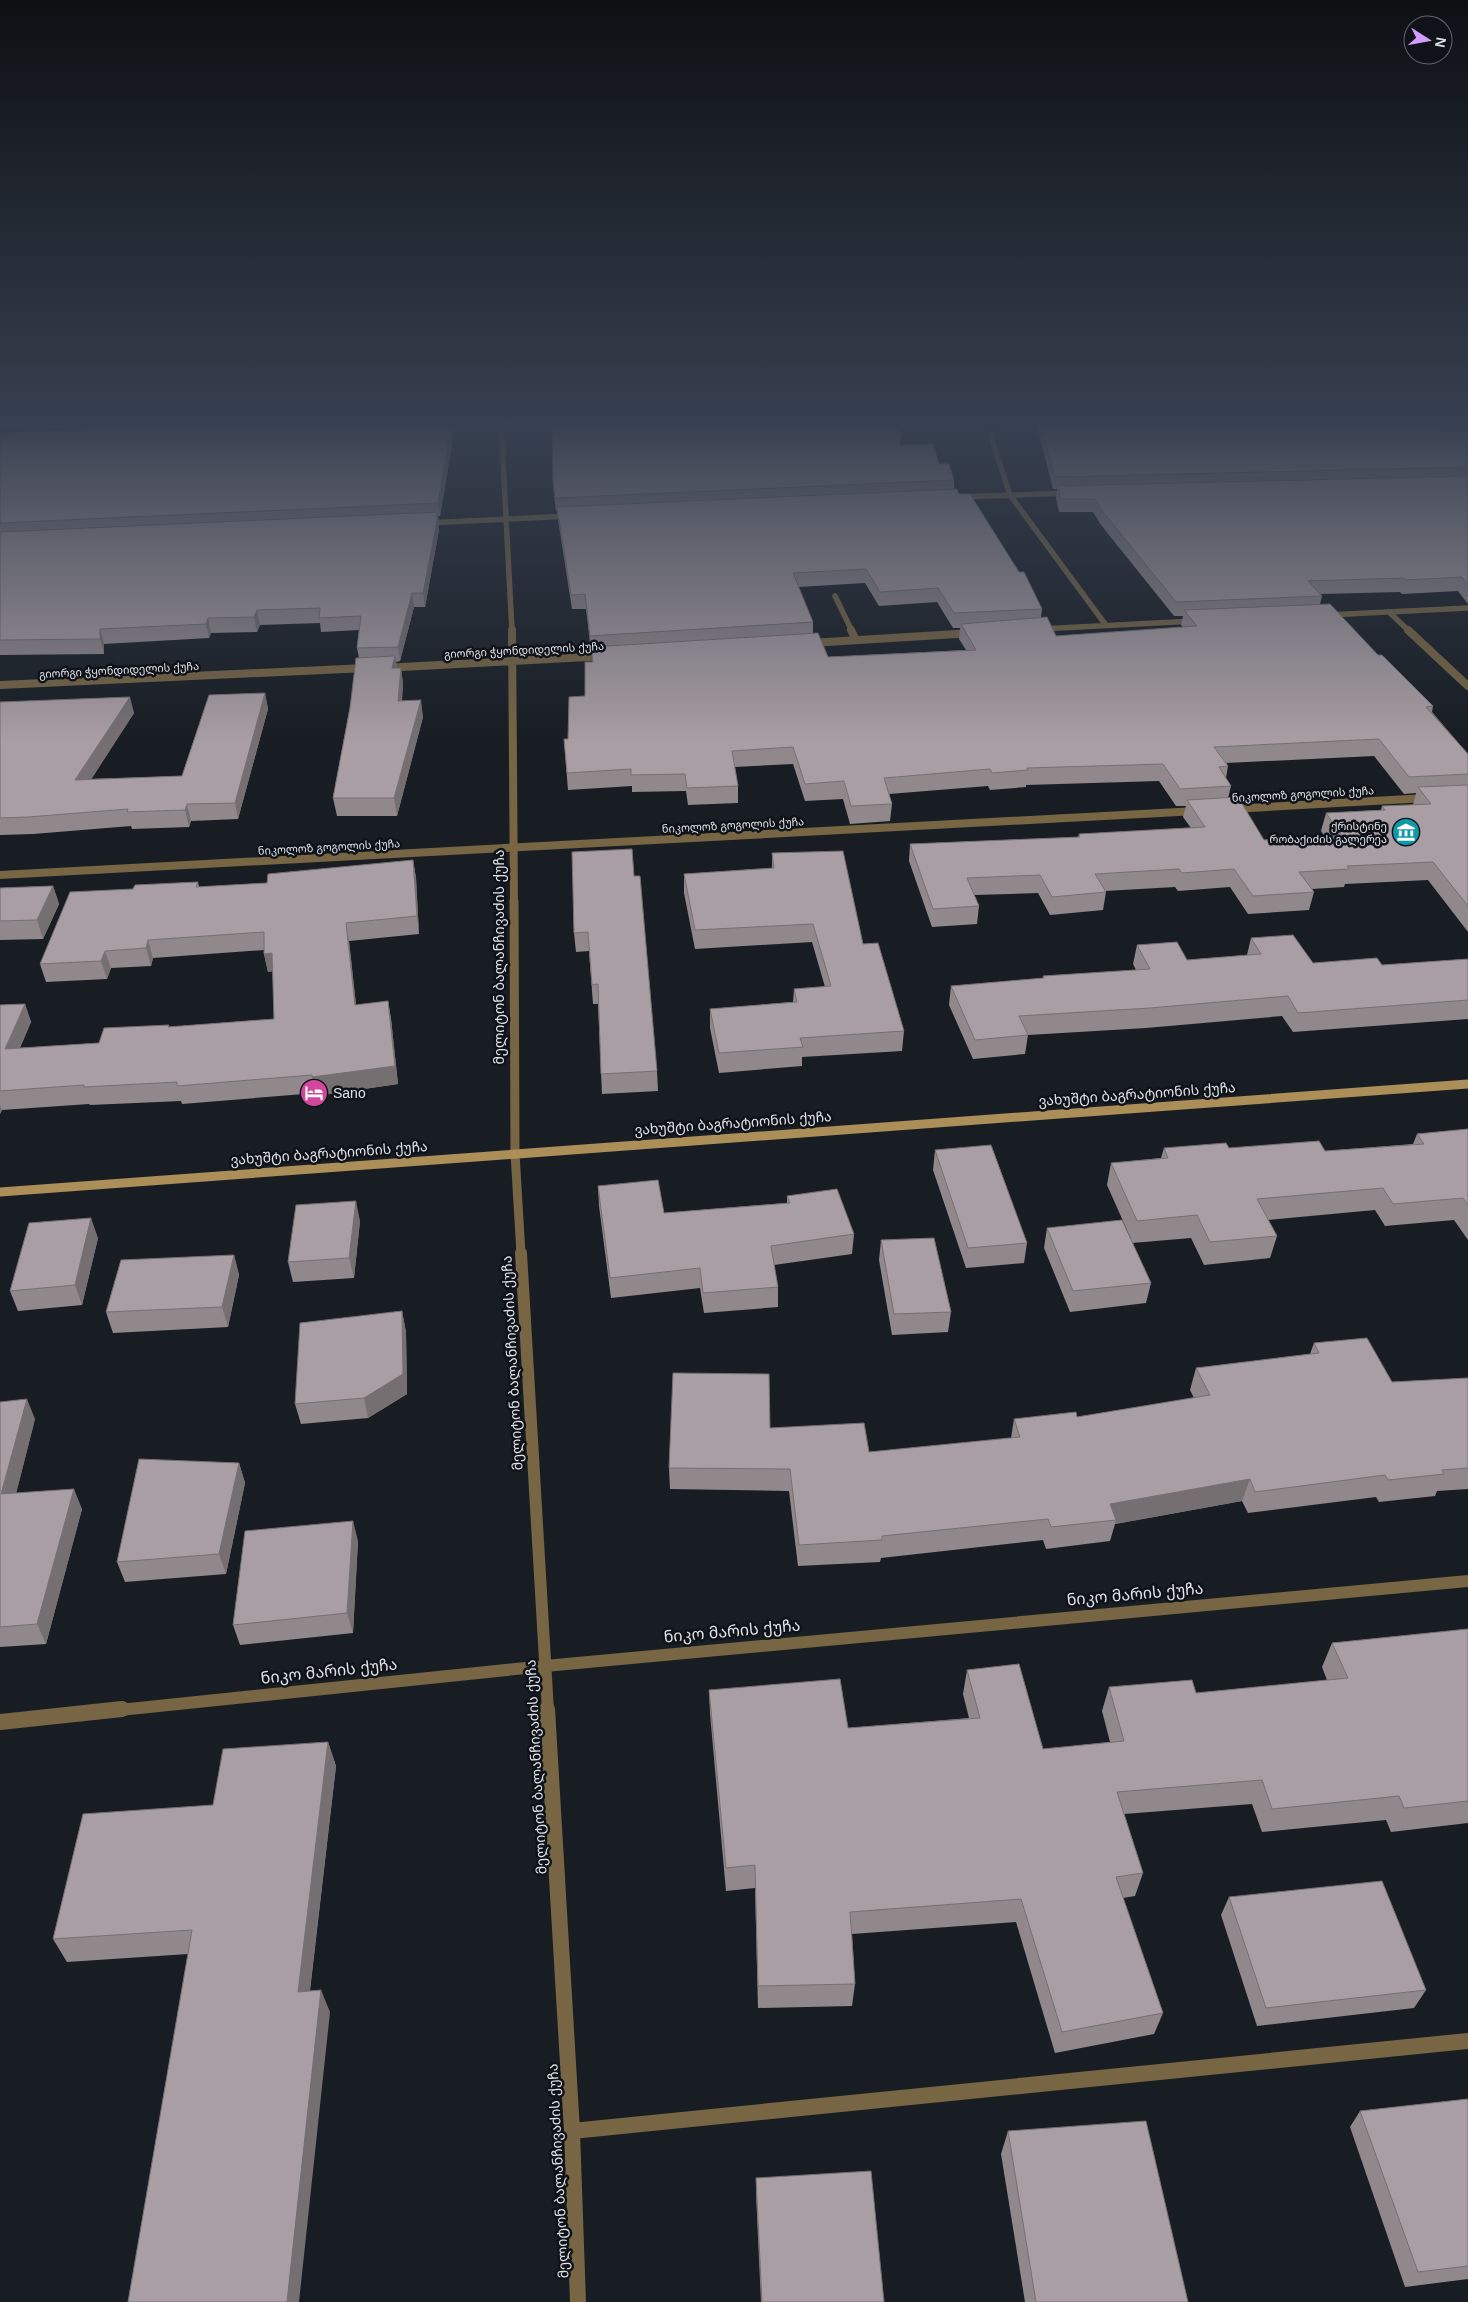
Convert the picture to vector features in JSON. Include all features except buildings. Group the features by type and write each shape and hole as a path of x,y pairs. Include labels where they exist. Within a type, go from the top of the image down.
{"street":[{"name":"მელიტონ ბალანჩივაძის ქუჩა","path":"507,528 514,662 515,1153 572,2132 578,2302"},
{"path":"1035,528 1105,624"},
{"path":"835,596 856,640"},
{"path":"1320,615 1468,608"},
{"path":"1389,612 1468,686"},
{"path":"1036,629 1203,620"},
{"path":"798,644 986,632"},
{"name":"გიორგი ჭყონდიდელის ქუჩა","path":"0,685 612,656"},
{"name":"ნიკოლოზ გოგოლის ქუჩა","path":"1220,810 1438,797"},
{"name":"ნიკოლოზ გოგოლის ქუჩა","path":"0,875 514,849 1210,810"},
{"name":"ვახუშტი ბაგრატიონის ქუჩა","path":"0,1192 1468,1084"},
{"name":"ნიკო მარის ქუჩა","path":"0,1722 545,1666 1468,1582"},
{"path":"572,2132 1468,2041"}],"place":[{"name":"ქრისტინე რობაქიძის გალერეა","path":"1406,832"},
{"name":"Sano","path":"314,1093"}]}
